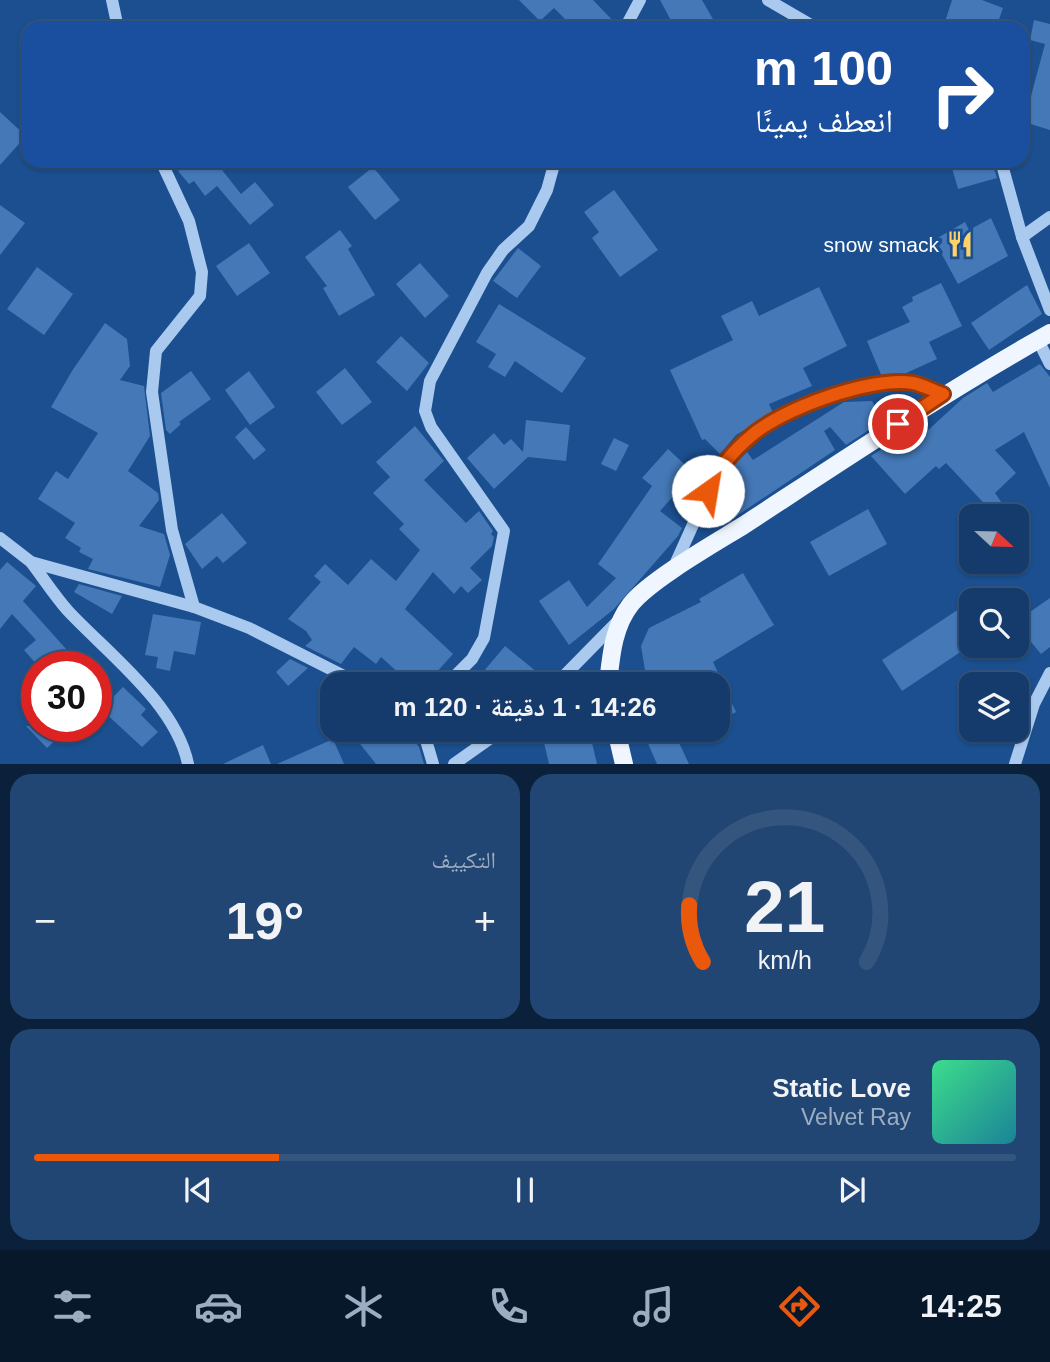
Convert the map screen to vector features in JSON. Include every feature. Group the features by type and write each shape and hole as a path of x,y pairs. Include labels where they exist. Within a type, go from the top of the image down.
{"main road":[{"path":"609,672 620,619 634,601 672,573 943,394 1044,336"},
{"path":"619,742 624,764"}],"street":[{"path":"111,0 116,21"},
{"path":"629,21 640,0"},
{"path":"768,0 804,21"},
{"path":"164,168 189,221 202,272 200,296 159,343 152,370 152,392 173,530 194,607"},
{"path":"459,672 472,659 484,638 504,531 431,427 425,411 430,381 487,273 503,250 530,226 547,190 553,168"},
{"path":"1002,168 1023,237 1050,310"},
{"path":"1023,237 1050,217"},
{"path":"1044,336 1050,364"},
{"path":"672,573 718,469 752,434 798,409 852,388 912,383 943,394"},
{"path":"0,538 31,562 69,612 122,662 185,746 188,764"},
{"path":"31,562 194,607 249,628 336,672"},
{"path":"568,672 620,619"},
{"path":"1016,764 1034,704 1050,673"},
{"path":"427,742 433,764"},
{"path":"454,764 485,742"}],"building":[{"path":"519,0 593,0 613,21 567,21 554,8 540,21"},
{"path":"660,0 702,0 714,21 671,21"},
{"path":"952,0 982,0 1003,8 998,21 945,21"},
{"path":"1034,20 1050,24 1050,130 1029,124 1029,103 1045,44 1030,40"},
{"path":"0,112 21,131 21,142 0,165"},
{"path":"182,168 221,168 241,194 255,182 274,205 250,225 217,186 205,196 194,181 189,184 178,171"},
{"path":"374,168 400,200 375,220 348,187"},
{"path":"952,168 994,168 997,178 958,189"},
{"path":"614,190 658,250 620,277 592,238 599,232 584,212"},
{"path":"0,205 25,223 0,255"},
{"path":"991,218 1008,256 958,284 934,240 965,222 969,230"},
{"path":"340,230 352,246 348,249 375,295 339,316 323,288 327,286 305,257"},
{"path":"249,243 270,273 237,296 216,266"},
{"path":"518,248 541,266 517,298 493,281"},
{"path":"420,263 449,296 425,318 396,284"},
{"path":"37,267 73,294 44,335 7,309"},
{"path":"941,283 962,326 929,342 937,359 902,375 882,377 867,341 910,322 902,307 913,301 912,297"},
{"path":"1027,285 1042,314 989,350 971,323"},
{"path":"819,287 847,346 803,368 812,386 769,404 773,413 736,435 720,454 705,439 702,440 670,370 733,340 721,316 752,301 759,316"},
{"path":"499,304 586,358 562,393 515,361 505,377 488,367 496,354 476,342"},
{"path":"105,323 127,339 130,366 120,380 144,386 150,436 128,471 158,493 159,500 139,526 164,534 170,555 160,587 88,569 93,559 79,552 81,548 65,538 75,523 38,499 56,471 68,479 98,433 51,407"},
{"path":"401,336 429,363 407,391 376,362"},
{"path":"1040,364 1050,377 1050,488 1024,432 995,450 1016,473 995,493 1003,504 985,504 946,463 939,469 936,466 905,494 871,456 903,435 912,445 963,398 987,383 993,392"},
{"path":"345,368 372,402 342,425 316,392"},
{"path":"191,371 211,399 179,422 181,424 170,434 166,430 161,393"},
{"path":"249,371 275,407 250,425 225,390"},
{"path":"872,401 884,420 846,445 830,427 824,431 835,450 723,525 708,512 717,494 734,509 723,485 735,470 732,467 747,452 753,460 844,402"},
{"path":"526,420 570,425 566,461 528,457 494,489 467,458 494,433 504,445 511,439 523,452"},
{"path":"415,426 444,461 424,480 466,523 479,511 493,531 492,546 470,568 482,580 468,593 461,586 454,594 433,572 405,609 453,654 437,672 398,672 381,657 376,664 354,647 341,664 305,646 312,640 306,631 288,619 321,582 314,576 325,564 348,585 371,559 396,581 420,550 399,529 404,524 373,493 390,477 376,462"},
{"path":"246,427 266,450 254,460 235,437"},
{"path":"614,438 629,445 616,471 601,464"},
{"path":"668,449 694,473 660,511 682,528 678,536 614,609 569,645 539,601 569,580 587,607 616,578 598,564 652,486 642,478"},
{"path":"868,509 887,544 829,576 810,542"},
{"path":"222,513 247,543 223,563 217,556 202,569 185,544"},
{"path":"7,562 36,586 23,601 67,650 25,651 36,640 12,614 0,629 0,570"},
{"path":"743,573 774,625 713,662 718,672 646,672 641,646 649,628 701,602 699,599"},
{"path":"79,584 122,596 112,614 74,592"},
{"path":"1050,598 1050,647 1041,654 1029,640 1029,613"},
{"path":"959,609 959,653 902,691 882,660"},
{"path":"153,614 201,622 195,655 174,651 170,671 156,668 158,657 145,655"},
{"path":"505,646 537,672 483,672"},
{"path":"290,659 308,668 288,686 276,672"},
{"path":"123,687 146,709 141,715 158,732 142,747 112,719 112,698"},
{"path":"730,699 736,712 730,715"},
{"path":"41,742 53,742 47,748"},
{"path":"326,742 334,742 344,764 277,764"},
{"path":"359,742 415,742 424,764 376,764"},
{"path":"544,742 592,742 597,764 549,764"},
{"path":"647,742 679,742 689,764 657,764"},
{"path":"263,745 271,764 223,764"}],"place":[{"name":"snow smack","path":"960,244"}],"route":[{"path":"708,491 718,469 752,434 798,409 852,388 912,383 943,394 898,424"}]}
